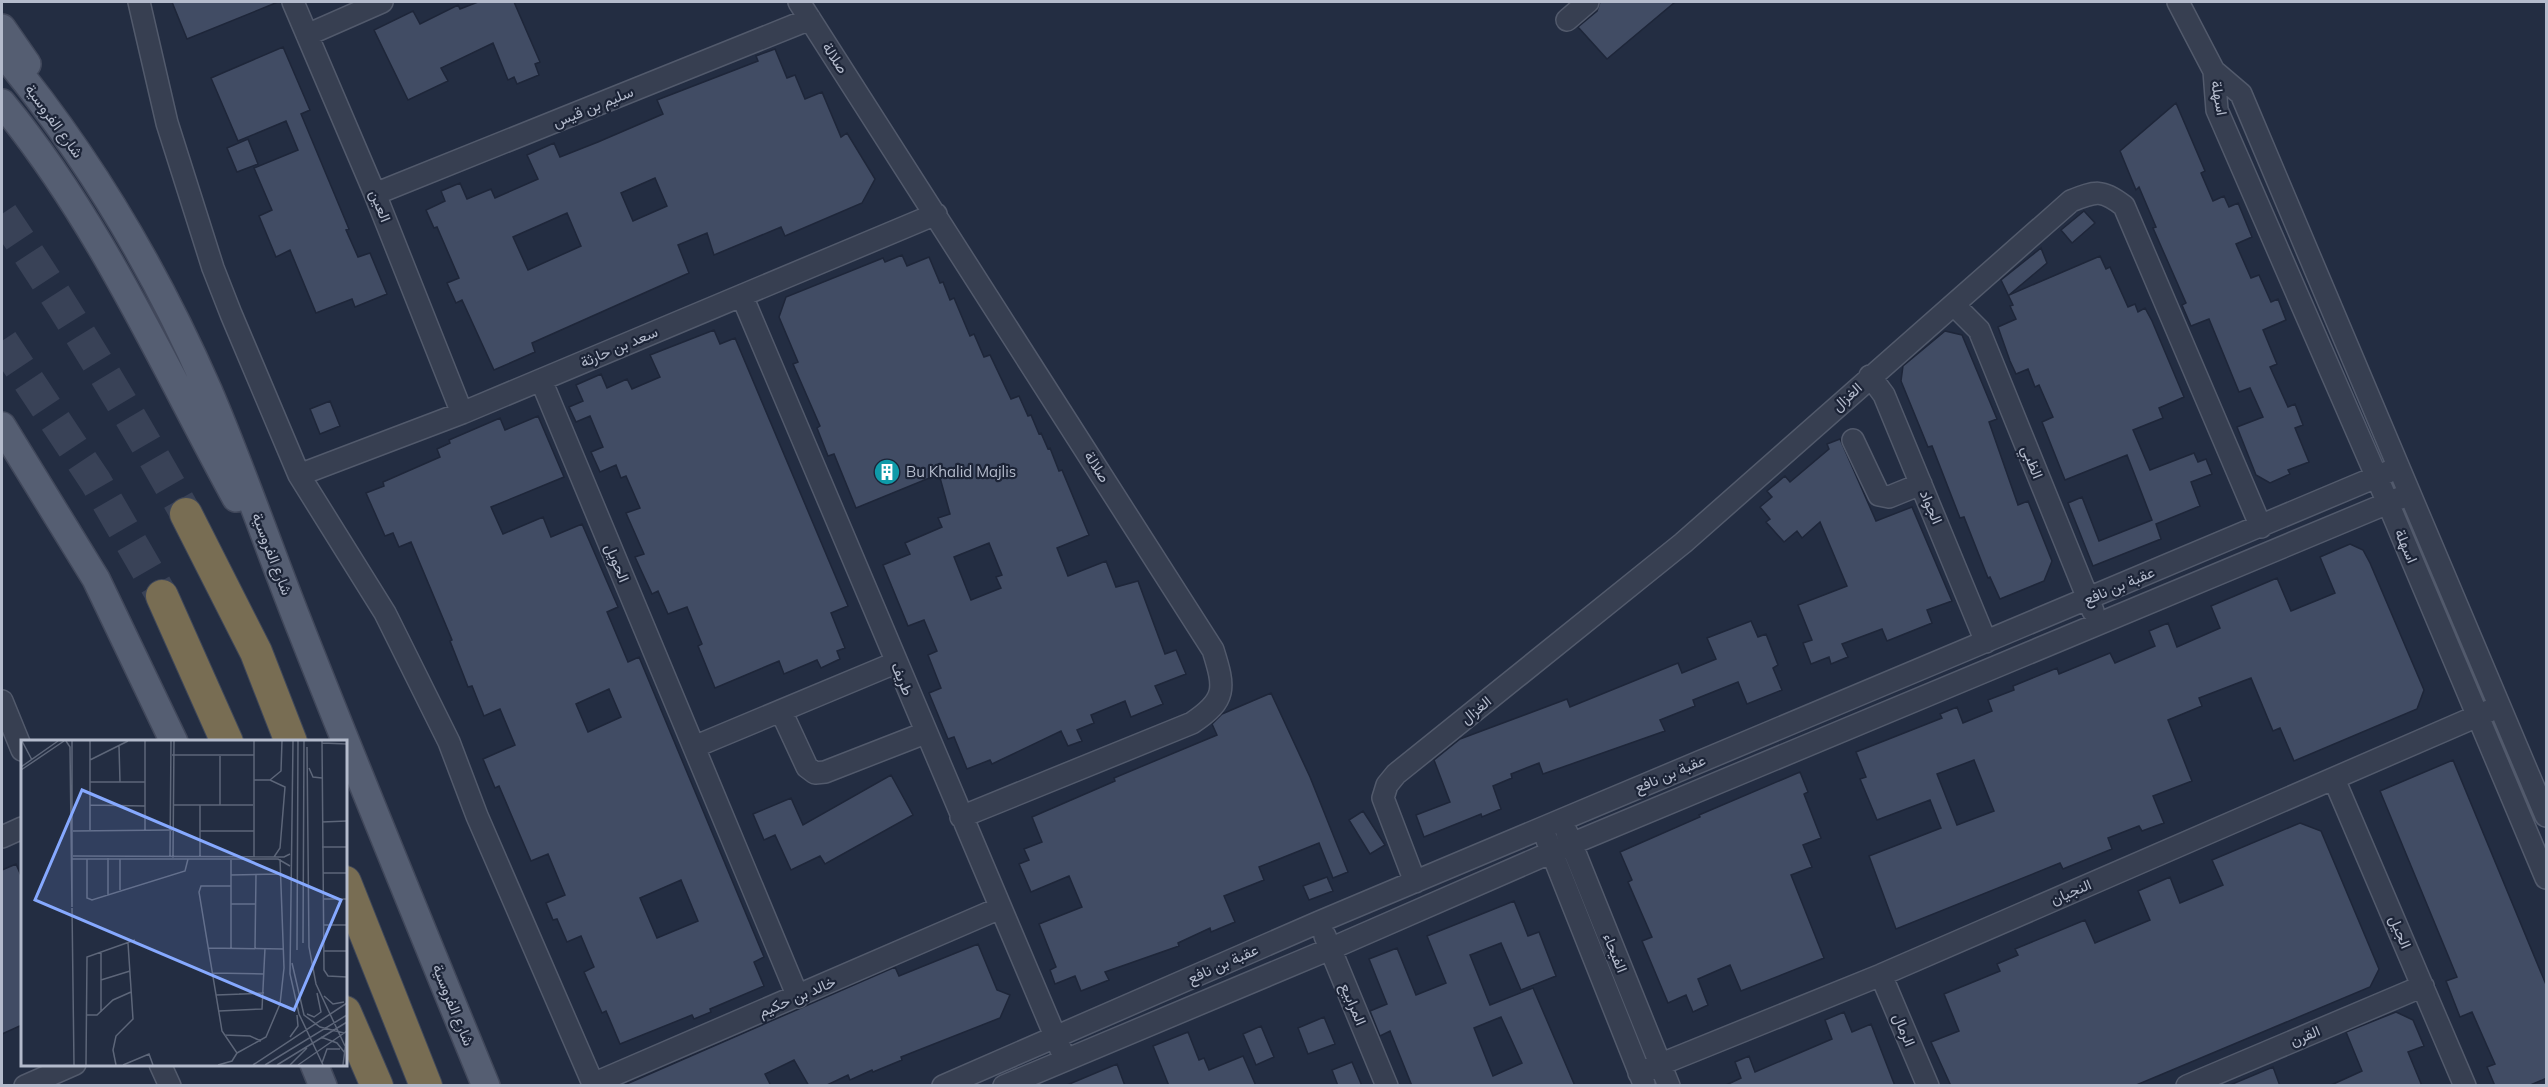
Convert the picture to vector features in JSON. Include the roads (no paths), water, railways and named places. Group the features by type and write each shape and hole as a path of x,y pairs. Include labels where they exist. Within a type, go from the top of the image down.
{"highway":[{"path":"186,514 256,652 290,740"},
{"path":"162,596 225,740"},
{"path":"346,885 426,1086"},
{"path":"346,1014 377,1086"}],"main road":[{"path":"2,28 42,86 75,148"},
{"name":"شارع الفروسية","path":"2,52 75,148 133,242 185,340 229,441 279,575 346,740"},
{"path":"4,108 73,200 112,262 213,457 279,575"},
{"path":"2,426 96,579 173,740"},
{"name":"شارع الفروسية","path":"346,740 486,1086"},
{"path":"314,1066 323,1086"}],"street":[{"path":"139,2 167,123 213,268 299,475 385,613 449,742 477,816 594,1085"},
{"name":"العين","path":"293,2 375,194 462,413"},
{"path":"307,35 382,2"},
{"name":"صلالة","path":"799,2 1213,650 1221,673 1220,691 1214,708 1192,723 962,817"},
{"path":"1567,20 1588,2"},
{"path":"2178,2 2214,71"},
{"name":"سليم بن قيس","path":"375,194 810,20"},
{"name":"اسهلة","path":"2214,71 2241,94 2547,816"},
{"name":"اسهلة","path":"2214,71 2217,110 2377,476 2547,878"},
{"name":"الغزال","path":"1415,882 1383,798 1387,785 1396,774 1683,543 2071,201 2093,192 2109,194 2124,206 2261,526"},
{"name":"سعد بن حارثة","path":"299,475 462,413 936,214"},
{"name":"طريف","path":"742,296 895,663 1065,1060"},
{"name":"الظبي","path":"1954,304 1979,330 2099,626"},
{"name":"الجواد","path":"1870,376 1884,395 1986,642"},
{"name":"الحويل","path":"541,380 798,997"},
{"path":"1853,440 1879,495 1889,497 1921,484"},
{"name":"عقبة بن نافع","path":"943,1086 1320,922 2400,468"},
{"name":"عقبة بن نافع","path":"1004,1086 1330,949 1552,852 2412,494"},
{"path":"694,747 895,663"},
{"path":"2,701 21,748"},
{"name":"النجيان","path":"1642,1079 1660,1066 1881,975 2500,706"},
{"path":"781,711 807,767 815,773 825,772 925,733"},
{"name":"الجيل","path":"2334,779 2465,1086"},
{"name":"الفيحاء","path":"1562,820 1669,1086"},
{"path":"2,837 21,828"},
{"name":"الفيحاء","path":"1542,828 1642,1079"},
{"name":"خالد بن حكيم","path":"594,1085 1000,908"},
{"name":"المرابيع","path":"1320,922 1387,1086"},
{"name":"الرمال","path":"1881,975 1928,1086"},
{"name":"القرن","path":"2187,1086 2423,986"},
{"path":"25,1086 73,1066"},
{"path":"160,1066 170,1086"}],"tunnel":[{"path":"2,214 97,362 186,514"},
{"path":"2,341 96,482 162,596"}],"place":[{"name":"Bu Khalid Majlis","path":"887,472"}]}
